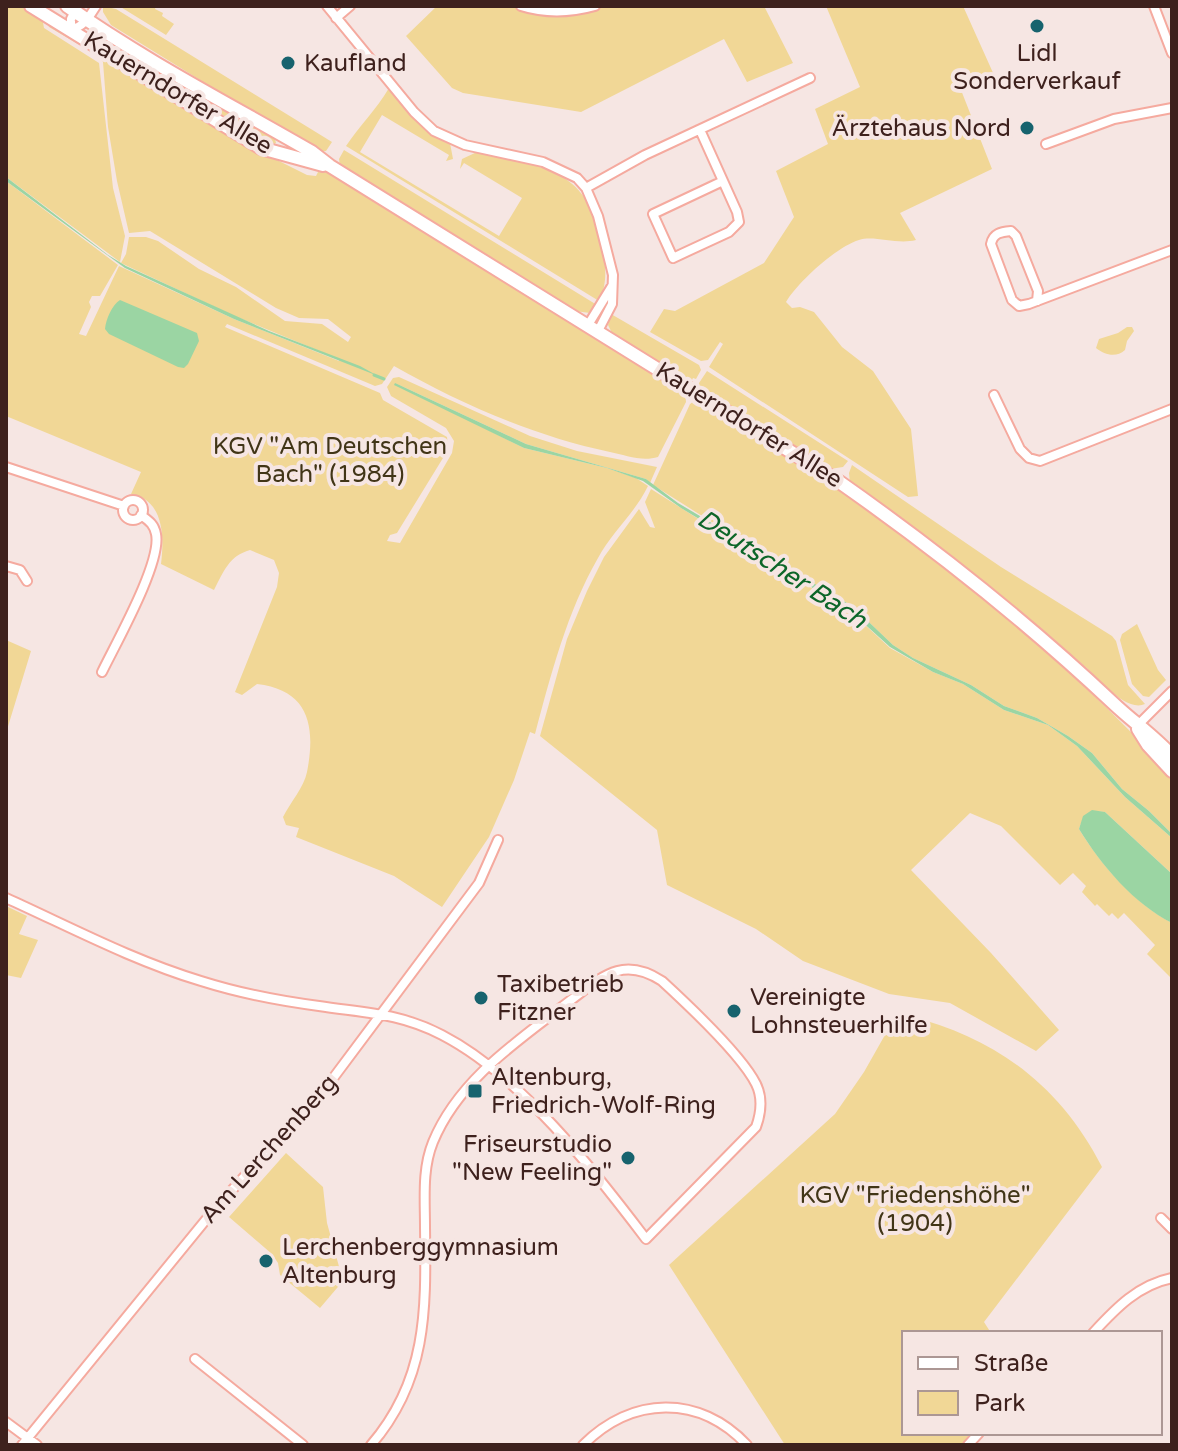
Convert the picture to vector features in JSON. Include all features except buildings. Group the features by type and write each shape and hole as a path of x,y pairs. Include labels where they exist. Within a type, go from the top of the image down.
{"main road":[{"name":"Kauerndorfer Allee","path":"31,6 261,148 330,166"},
{"name":"Kauerndorfer Allee","path":"73,8 187,84 290,139 838,481 1000,603 1095,685 1137,726 1155,737 1172,756"},
{"name":"Kauerndorfer Allee","path":"1137,726 1148,745 1172,771"}],"street":[{"path":"73,8 71,29 87,20 96,6"},
{"path":"327,6 414,112 434,131 465,145 543,162 577,178 586,188 607,245 613,286 593,328"},
{"path":"336,18 350,6"},
{"path":"521,6 544,12 567,12 595,6"},
{"path":"1154,6 1172,53"},
{"path":"586,188 612,171 810,78"},
{"path":"1046,144 1114,119 1172,108"},
{"path":"700,130 723,181 739,222 729,232 673,258 653,214 723,181"},
{"path":"1037,301 1038,291 1016,236 1011,231 997,234 991,244 1012,300 1019,306 1037,301 1172,250"},
{"path":"994,395 1020,449 1029,458 1040,461 1172,409"},
{"path":"6,467 124,506"},
{"path":"128,501 137,502 142,509 141,515 129,520 124,515 124,506 128,501"},
{"path":"102,672 154,562 156,533 153,524 141,515"},
{"path":"6,566 20,570 27,581"},
{"path":"1137,726 1172,691"},
{"name":"Am Lerchenberg","path":"25,1442 213,1211 331,1081 479,883 498,840"},
{"path":"6,898 129,954 201,981 309,1005 384,1013 416,1022 443,1035 488,1066 546,1119 593,1169 646,1239 756,1127 760,1114 756,1085 737,1059 662,981 640,970 617,969 607,975 488,1066 448,1113 432,1144 425,1175 426,1309 420,1342 412,1376 400,1402 371,1445"},
{"path":"1161,1218 1172,1229"},
{"path":"1095,1331 1149,1284 1172,1278"},
{"path":"195,1359 303,1445"},
{"path":"583,1445 613,1420 640,1410 662,1407 685,1408 708,1417 739,1436 747,1445"},
{"path":"6,1422 25,1442 37,1445"}],"green space":[{"path":"6,6 23,6 42,17 44,28 99,63 113,188 125,236 120,262 6,177"},
{"path":"103,6 116,9 332,142 326,151 317,152 111,25"},
{"path":"119,6 156,6 155,9 163,13 162,16 174,24 166,35"},
{"path":"437,6 764,6 793,63 747,82 724,39 581,112 463,93 452,88 406,36"},
{"path":"826,6 963,6 994,75 961,90 992,169 900,213 916,240 865,239 850,244 818,266 786,302 792,308 800,307 814,312 842,347 873,371 911,429 918,496 908,497 709,367 723,344 720,342 708,360 701,361 650,332 664,309 675,311 764,263 794,217 776,171 828,144 815,109 860,87"},
{"name":"KGV \"Am Deutschen Bach\" (1984)","path":"46,20 269,156 307,175 316,176 320,168 325,170 685,391 686,402 658,457 640,458 526,428 472,406 394,366 382,384 375,386 227,324 225,327 380,393 383,400 447,437 448,446 443,458 397,533 390,535 387,541 400,543 452,453 454,441 446,428 391,396 387,387 393,378 399,377 530,436 577,451 657,467 650,483 646,479 526,444 395,383 524,448 607,468 636,478 648,486 587,579 561,644 535,734 530,732 514,780 489,837 442,907 394,876 296,837 299,828 286,825 283,817 305,778 310,755 309,726 305,713 298,702 274,688 257,684 242,695 235,692 277,587 279,573 274,560 250,550 237,556 228,565 214,590 161,564 162,532 156,512 142,498 131,494 141,472 6,416 6,181 118,265 100,296 92,296 89,302 91,307 79,334 86,336 119,266 234,319 339,361 121,263 129,237 146,237 236,287 285,321 322,324 348,342 351,337 328,319 299,318 276,308 150,231 129,233 108,127 103,62 100,57 49,27"},
{"path":"98,36 204,101 275,139 276,143 272,145 99,40"},
{"path":"389,88 424,127 450,143 453,159 446,161 449,155 382,115 360,152 499,236 522,198 464,163 460,169 462,159 477,152 557,174 584,197 594,216 605,271 599,301 346,146"},
{"path":"344,150 597,305 590,313 575,311 340,166 339,159"},
{"path":"611,314 699,365 701,370 696,379 693,378 691,382 612,333 608,325"},
{"path":"1132,327 1134,331 1125,350 1110,355 1096,348 1099,339"},
{"path":"707,371 848,461 843,467 830,469 697,386"},
{"path":"697,399 798,461 877,515 966,584 1052,657 1172,775 1172,834 1122,789 1092,753 1068,736 913,658 893,645 852,606 783,567 653,485 690,404"},
{"path":"852,465 1001,567 1112,636 1128,685 1145,704 1137,705 1120,698 968,571 850,483"},
{"path":"651,489 849,610 890,648 933,672 963,684 1004,710 1048,725 1077,746 1125,797 1172,838 1172,874 1105,812 1088,814 1079,829 1120,882 1145,905 1172,923 1172,979 1147,954 1155,945 1124,913 1118,919 1112,913 1109,916 1097,904 1095,906 1082,892 1086,886 1073,873 1060,885 1001,826 970,813 911,870 1059,1030 1036,1051 950,1003 889,994 803,961 756,929 667,885 657,830 540,736 567,639 604,557 639,509 650,527 655,528 645,502"},
{"path":"1137,624 1158,670 1166,680 1149,697 1143,696 1132,684 1120,640 1122,634"},
{"path":"6,640 31,651 6,733"},
{"path":"6,906 27,916 19,934 38,940 21,978 6,975"},
{"name":"KGV \"Friedenshöhe\" (1904)","path":"901,1014 934,1023 993,1049 1020,1067 1044,1087 1065,1111 1102,1167 984,1322 990,1331 902,1331 902,1435 972,1435 963,1445 785,1445 669,1265 835,1114 864,1072 894,1019"},
{"path":"286,1153 323,1187 327,1223 343,1281 320,1308 280,1275 278,1263 272,1254 229,1217"}],"water":[{"path":"6,177 126,266 378,376 234,319 125,268 6,181"},
{"path":"120,300 197,333 199,341 184,368 109,334 105,329 107,321"},
{"path":"395,383 526,444 646,479 678,503 852,606 893,645 913,658 971,685 1004,706 1037,718 1068,736 1092,753 1122,789 1149,811 1172,834 1172,838 1125,797 1077,746 1048,725 1004,710 963,684 933,672 890,647 849,610 681,508 643,481 607,468 524,448"},
{"path":"1092,810 1105,812 1172,874 1172,923 1132,894 1108,870 1088,843 1079,829 1083,816"}],"waterway":[{"name":"Deutscher Bach","path":"374,375 384,379"}],"place":[{"name":"Lidl Sonderverkauf","path":"1037,26"},
{"name":"Kaufland","path":"288,63"},
{"name":"Ärztehaus Nord","path":"1027,128"},
{"name":"Taxibetrieb Fitzner","path":"481,998"},
{"name":"Vereinigte Lohnsteuerhilfe","path":"734,1011"},
{"name":"Altenburg, Friedrich-Wolf-Ring","path":"475,1091"},
{"name":"Friseurstudio \"New Feeling\"","path":"628,1158"},
{"name":"Lerchenberggymnasium Altenburg","path":"266,1261"}]}
